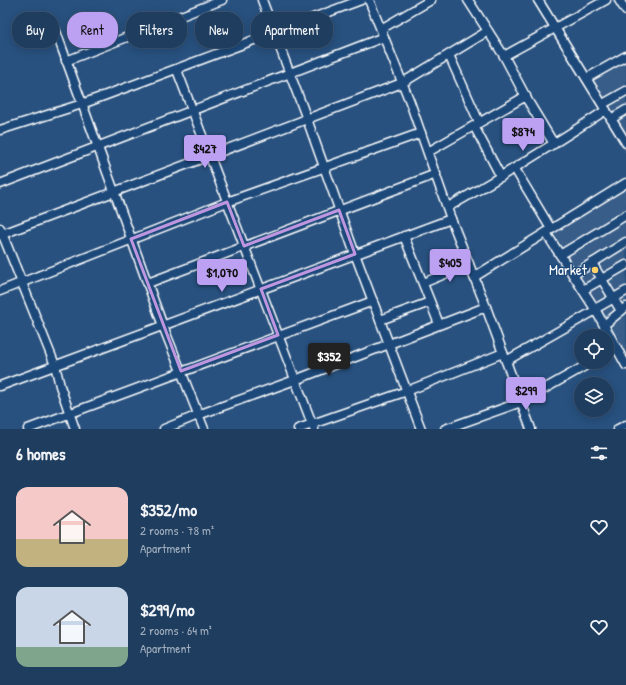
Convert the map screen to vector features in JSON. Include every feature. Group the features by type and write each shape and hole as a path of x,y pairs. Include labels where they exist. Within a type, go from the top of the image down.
{"street":[{"path":"66,60 222,0"},
{"path":"262,0 267,12"},
{"path":"330,12 361,0"},
{"path":"369,0 421,133 451,219 486,307 531,429"},
{"path":"0,184 289,73 382,33 431,0"},
{"path":"468,0 504,56 554,144"},
{"path":"538,0 626,143"},
{"path":"504,56 606,0"},
{"path":"620,0 626,11"},
{"path":"75,429 55,365 1,232 209,157 402,83 488,31"},
{"path":"59,40 163,326 204,429"},
{"path":"0,130 82,104 251,42"},
{"path":"280,48 355,254 421,429"},
{"path":"449,55 476,124 501,177"},
{"path":"587,78 626,56"},
{"path":"177,70 313,426"},
{"path":"448,207 515,169 554,144 626,91"},
{"path":"428,152 526,96"},
{"path":"611,118 626,110"},
{"path":"0,291 227,202 421,133"},
{"path":"515,169 549,231 560,255 621,351 626,365"},
{"path":"148,283 436,174"},
{"path":"474,277 626,183"},
{"path":"560,255 626,215"},
{"path":"0,386 451,219"},
{"path":"404,236 440,324"},
{"path":"573,275 626,242"},
{"path":"592,263 613,298 623,309 604,325"},
{"path":"423,283 469,264"},
{"path":"583,290 626,265"},
{"path":"506,361 626,291"},
{"path":"28,429 373,300"},
{"path":"380,320 430,302"},
{"path":"164,429 486,307"},
{"path":"298,429 313,426 503,353"},
{"path":"445,429 521,402 580,369"},
{"path":"618,429 626,425"}],"highlighted area":[{"path":"227,202 244,246 339,210 355,254 261,289 278,335 181,371 131,239"}],"shaded area":[{"path":"626,51 626,154 582,77"},
{"name":"Market","path":"626,178 626,374 614,353 614,329 601,329 540,232"}],"place":[{"name":"Market","path":"595,270"}]}
